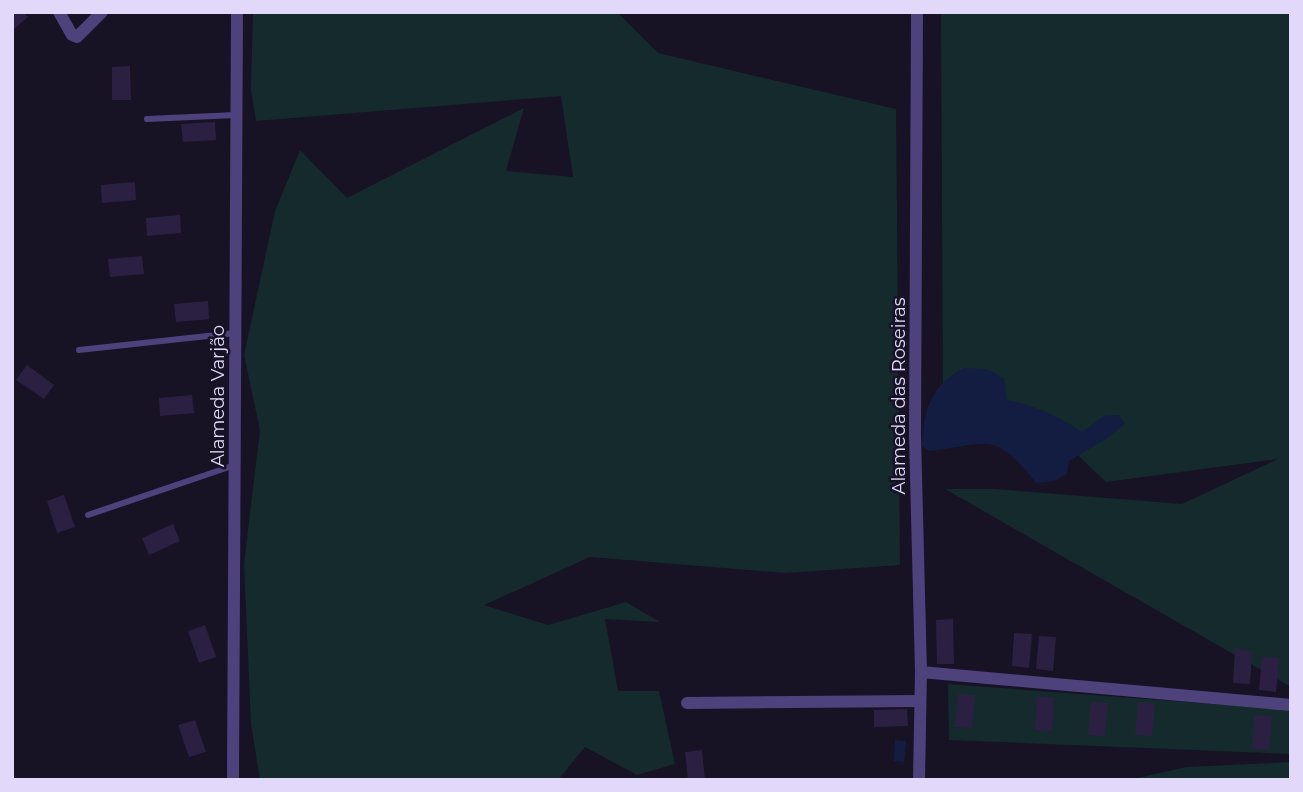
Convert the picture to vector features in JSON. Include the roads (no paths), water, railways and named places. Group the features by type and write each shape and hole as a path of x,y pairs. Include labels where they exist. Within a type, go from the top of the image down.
{"street":[{"path":"59,12 72,36 78,37 102,12"},
{"name":"Alameda Varjão","path":"233,780 237,12"},
{"name":"Alameda das Roseiras","path":"917,12 915,436 921,672 919,780"},
{"path":"921,672 1291,705"},
{"path":"687,703 920,701"}],"lane":[{"path":"147,119 236,115"},
{"path":"79,350 235,333"},
{"path":"88,515 235,465"}],"water":[{"path":"964,368 986,369 1004,378 1007,400 1046,412 1082,432 1104,416 1119,415 1125,424 1069,461 1067,474 1054,481 1036,483 1009,454 988,444 929,451 922,446 924,422 931,400 944,382"},
{"path":"895,740 906,741 904,762 894,761"}]}
